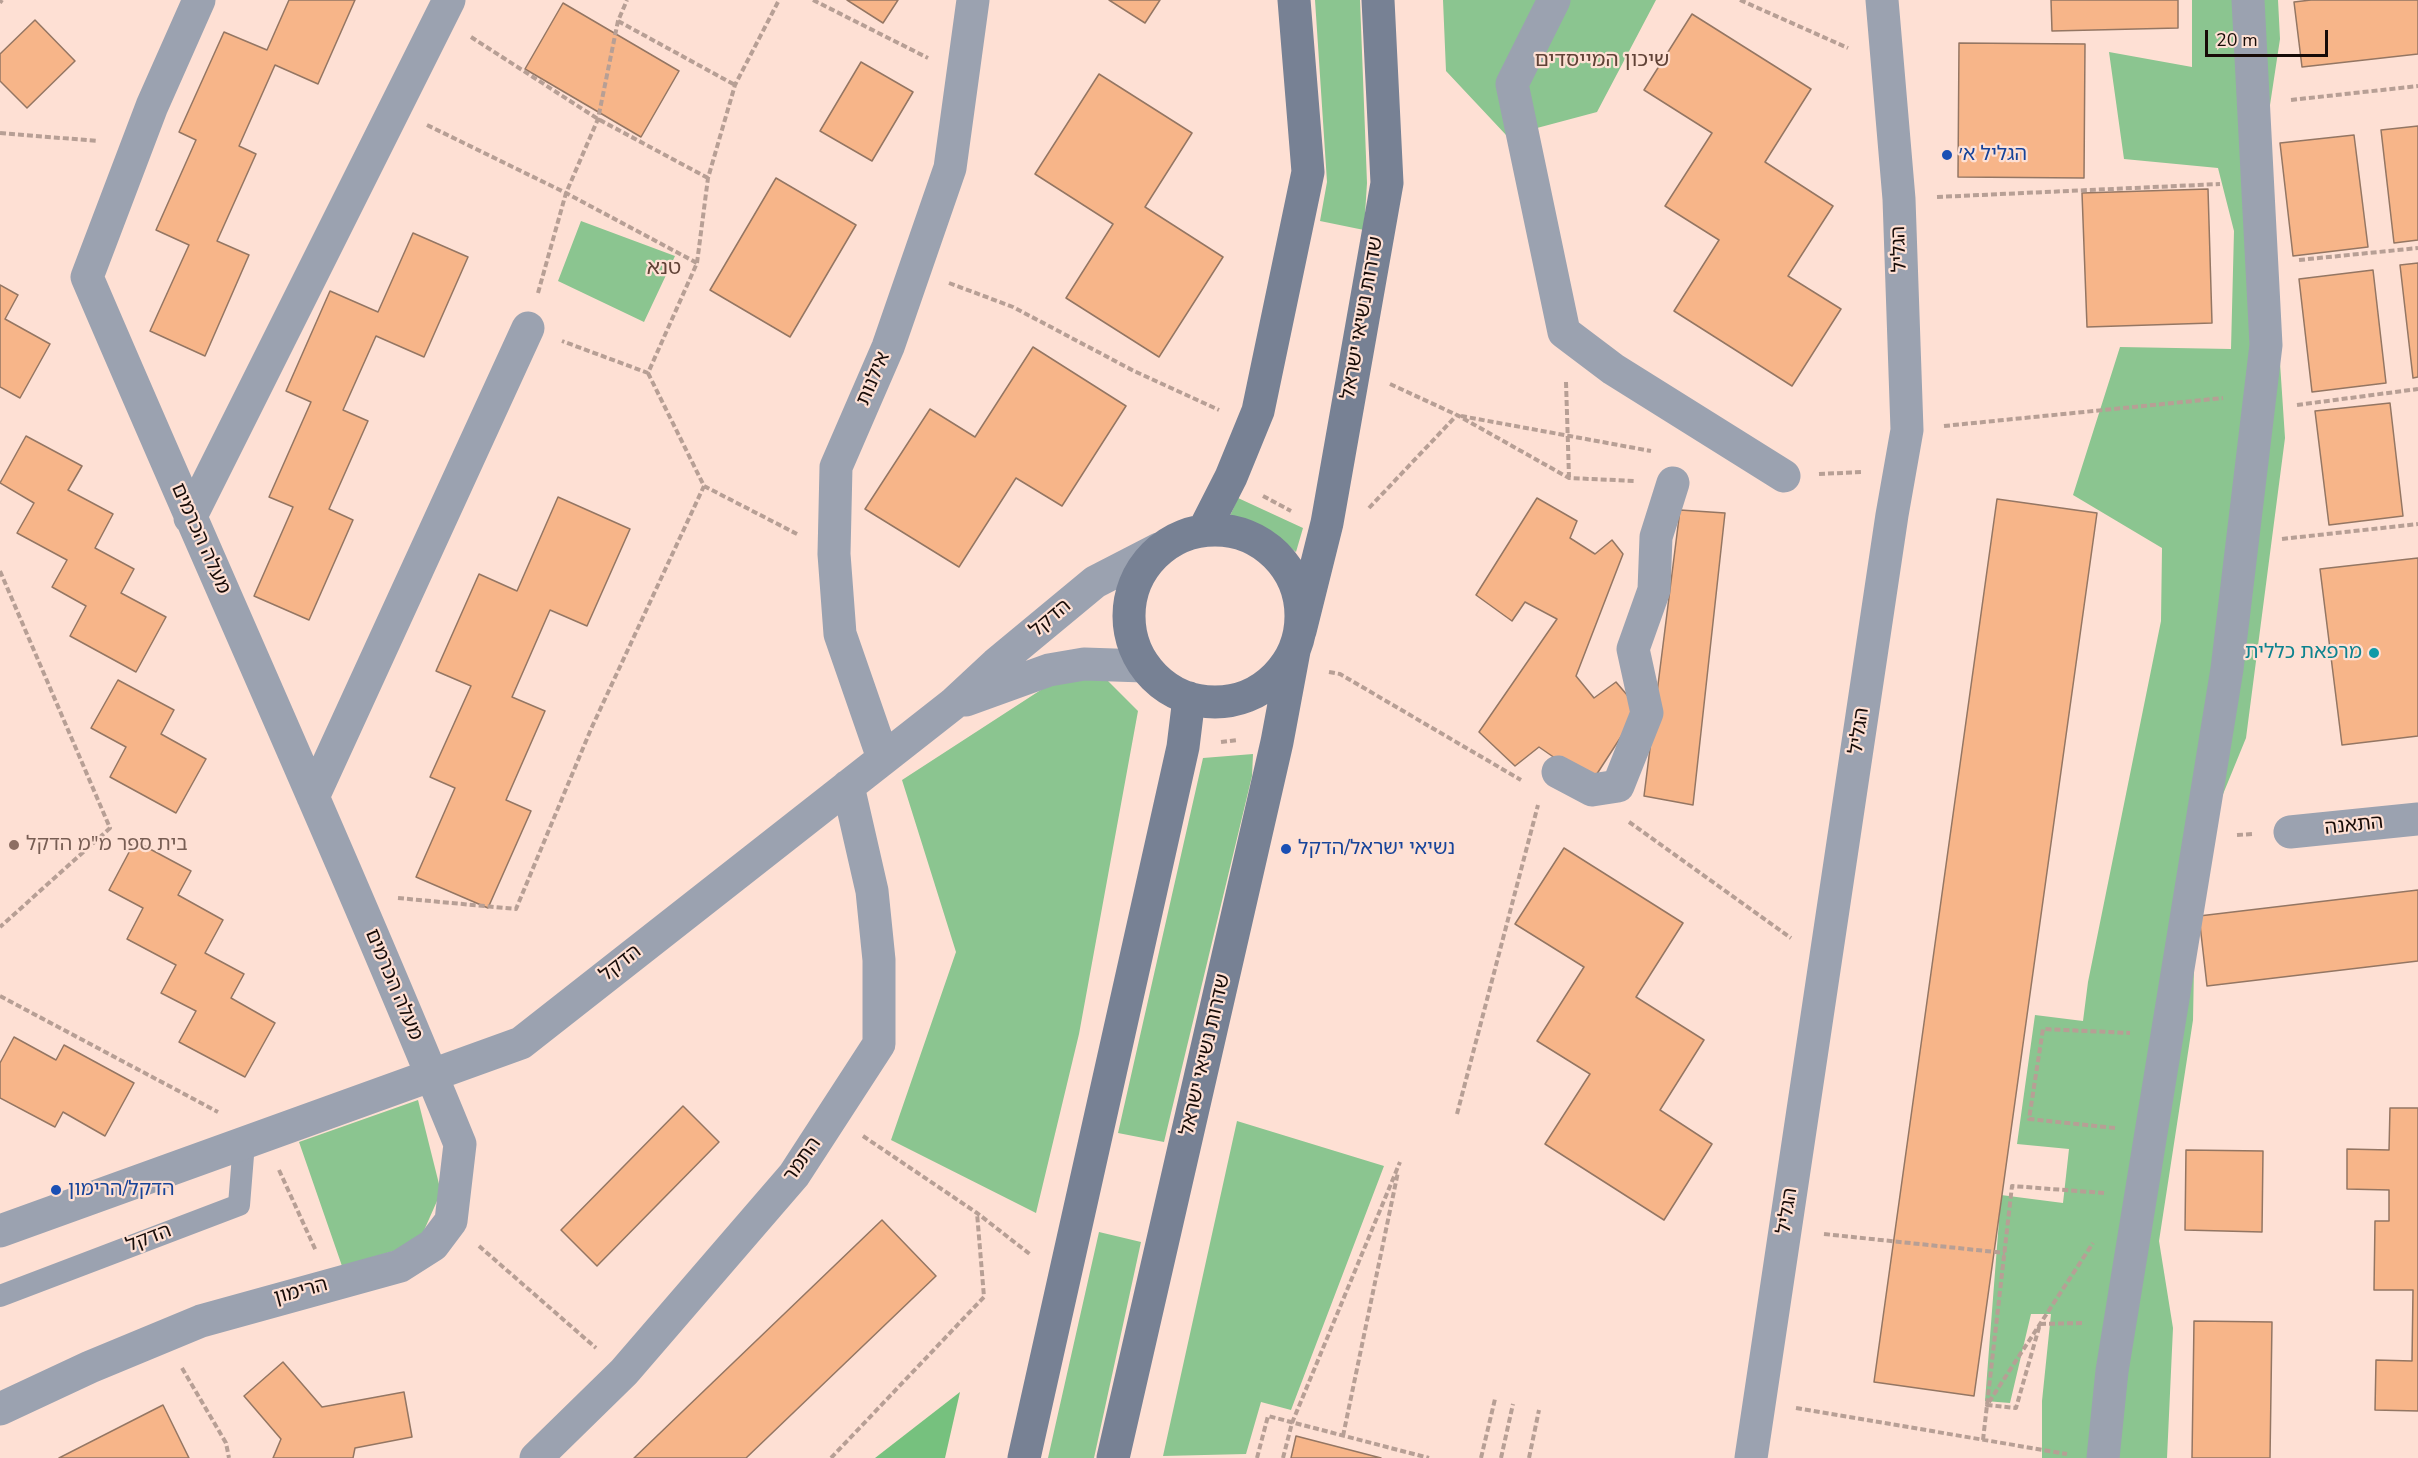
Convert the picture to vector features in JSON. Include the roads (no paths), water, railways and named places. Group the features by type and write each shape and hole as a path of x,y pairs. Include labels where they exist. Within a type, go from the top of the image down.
{"main road":[{"path":"1204,530 1231,477 1258,411 1308,172 1294,0"},
{"name":"שדרות נשיאי ישראל","path":"1113,1458 1275,753 1297,641 1327,523 1387,183 1378,0"},
{"path":"1204,530 1232,531 1257,540 1278,556 1294,578 1301,604 1297,641 1283,670 1268,684 1250,695 1230,701 1209,702 1189,698 1164,686 1144,666 1132,642 1128,614 1132,590 1142,567 1159,549 1180,536 1204,530"},
{"path":"1024,1458 1183,747 1189,698"}],"street":[{"name":"מעלה הכרמים","path":"199,0 152,106 87,277 432,1076"},
{"name":"אילנות","path":"883,758 840,633 834,554 836,467 888,347 950,168 973,0"},
{"path":"1554,0 1512,84 1564,332 1613,369 1784,476"},
{"name":"הגליל","path":"1751,1458 1892,515 1907,430 1899,199 1882,0"},
{"path":"2090,1457 2112,1371 2227,669 2260,402 2266,345 2248,0"},
{"path":"190,518 445,8"},
{"path":"313,797 528,328"},
{"path":"1550,782 1592,790 1618,786 1647,713 1633,649 1654,590 1656,537 1673,483"},
{"name":"הדקל","path":"0,1231 521,1043 953,704 996,664 1095,582 1159,549"},
{"name":"הדקל","path":"953,704 1049,670 1084,663 1144,666"},
{"name":"התמר","path":"536,1458 624,1372 794,1175 879,1044 879,960 872,891 848,786"},
{"name":"התאנה","path":"2290,832 2418,819"},
{"name":"הרימון","path":"0,1409 90,1367 201,1321 400,1266 433,1245 451,1221 460,1144 432,1076"}],"lane":[{"name":"הדקל","path":"0,1296 239,1205 254,1140"}],"place":[{"name":"הגליל א׳","path":"1947,155"},
{"name":"מרפאת כללית","path":"2374,653"},
{"name":"בית ספר מ\"מ הדקל","path":"14,845"},
{"name":"נשיאי ישראל/הדקל","path":"1286,849"},
{"name":"הדקל/הרימון","path":"56,1190"}],"district":[{"name":"שיכון המייסדים","path":"1602,61"},
{"name":"טנא","path":"664,269"}]}
